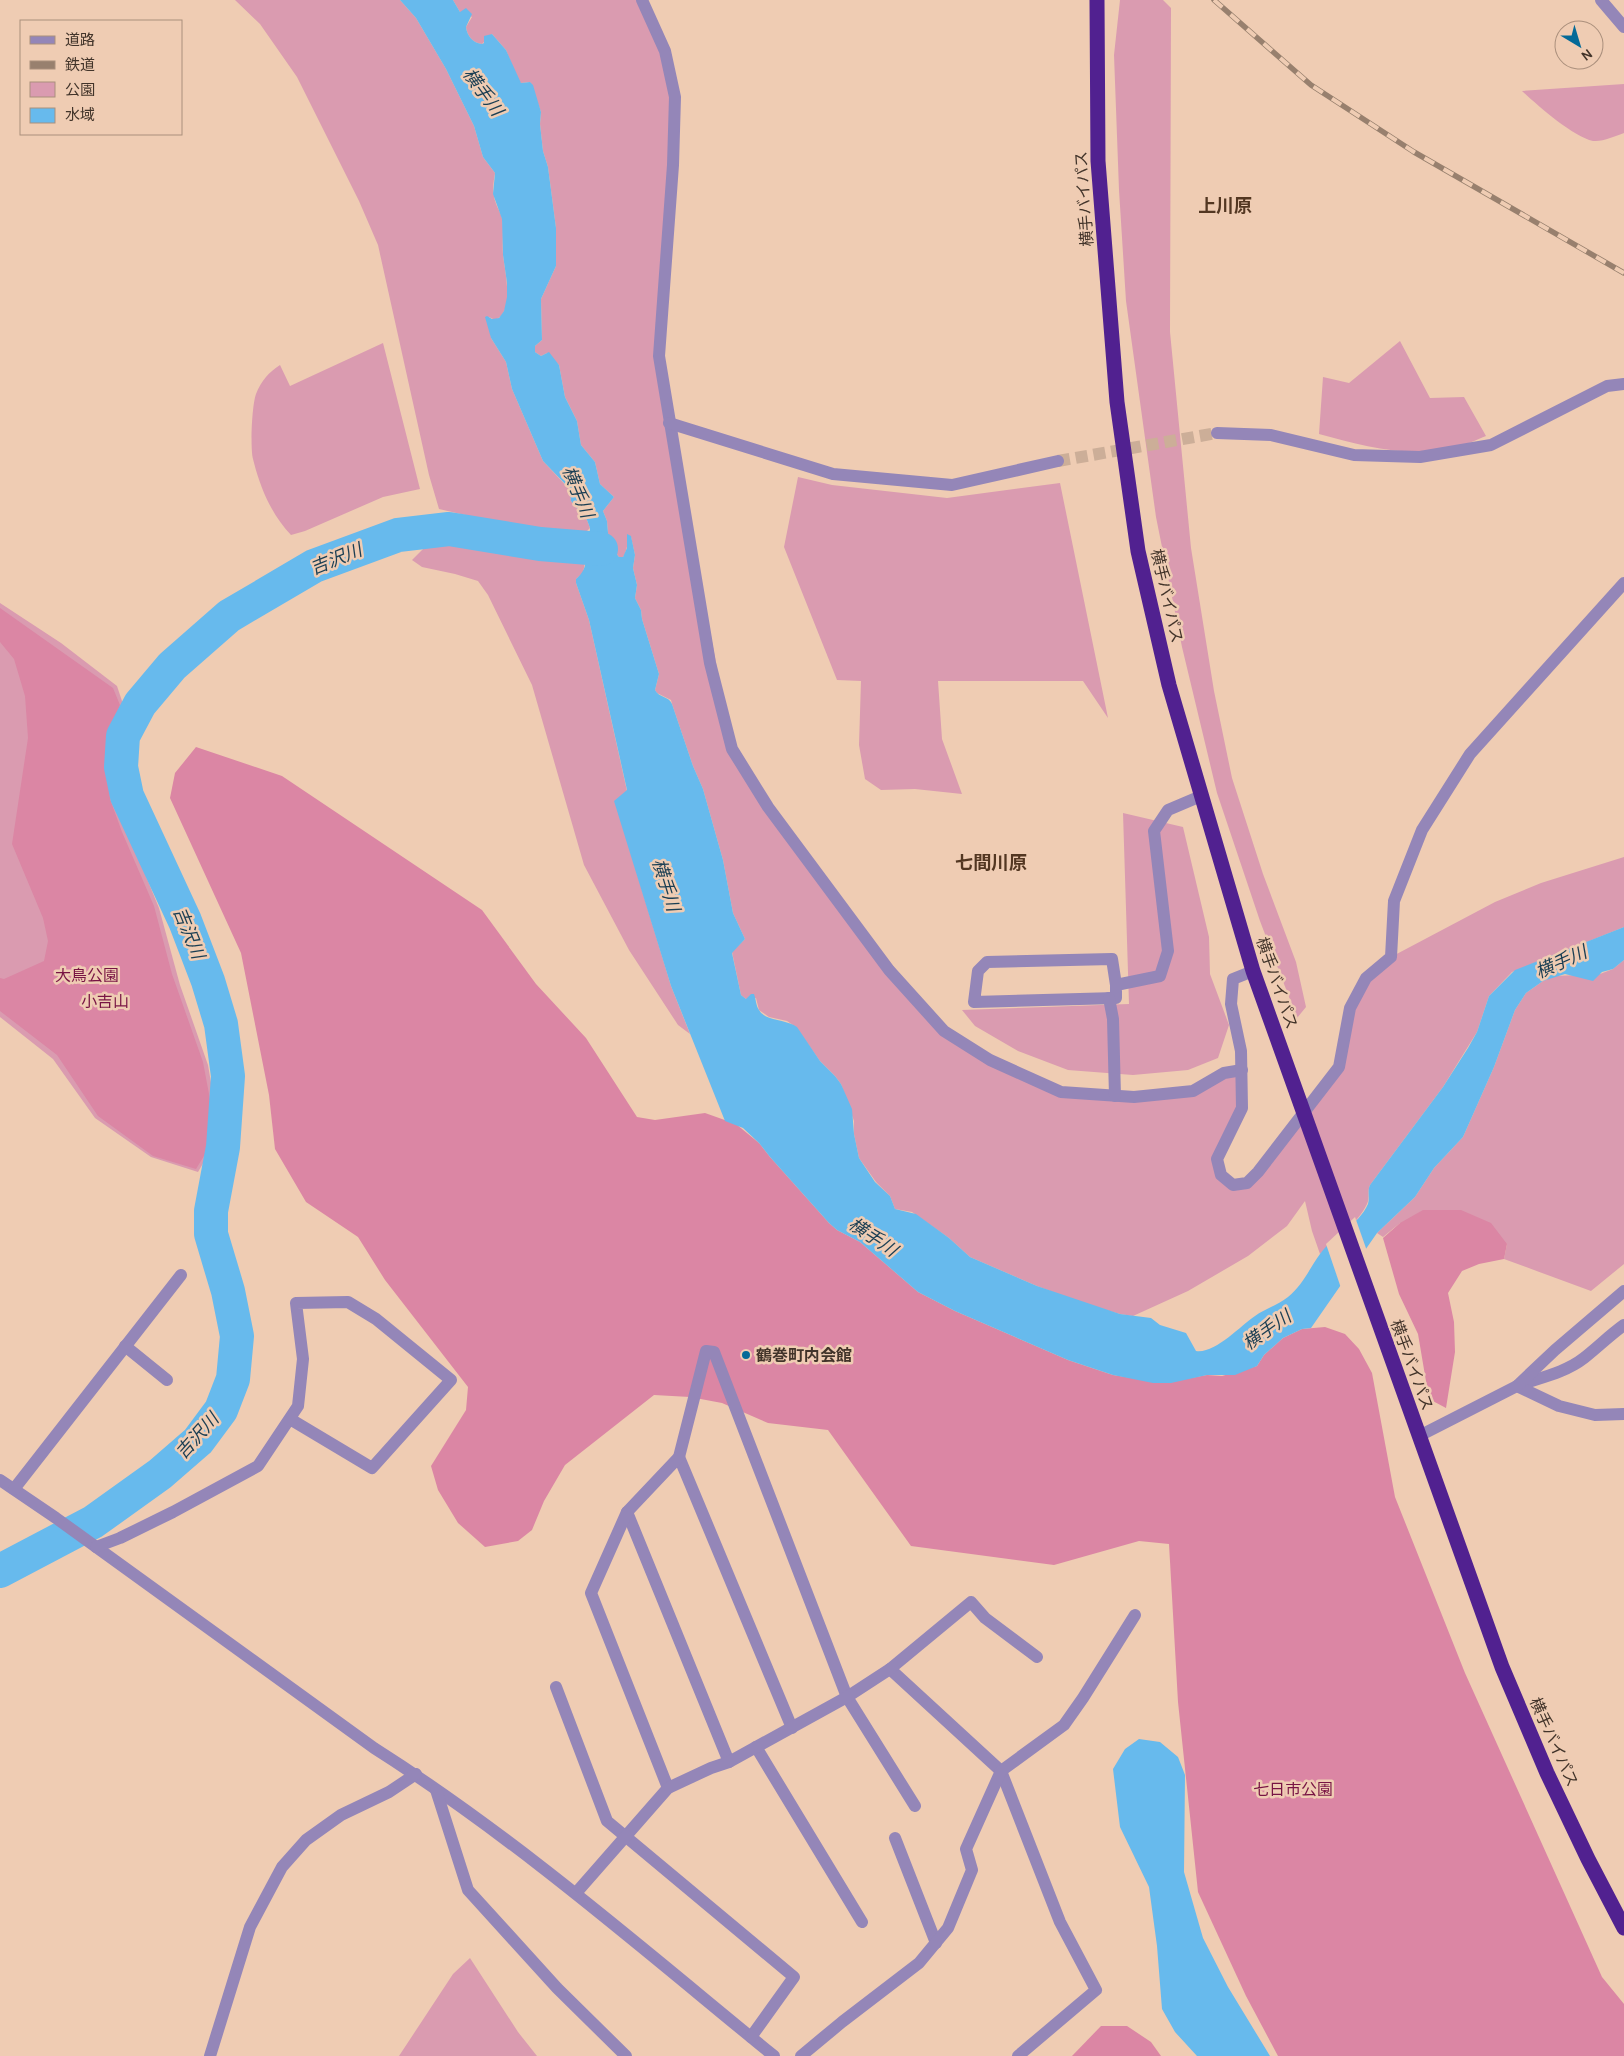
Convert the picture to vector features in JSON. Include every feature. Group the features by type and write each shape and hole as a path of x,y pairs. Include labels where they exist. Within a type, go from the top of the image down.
{"highway":[{"name":"横手バイパス","path":"1097,0 1098,161 1117,402 1138,551 1169,685 1253,971 1502,1667 1547,1773 1588,1859 1624,1928"}],"street":[{"path":"642,0 665,51 676,97 659,356 710,663 732,749 768,807 889,970 944,1031 990,1060 1061,1092 1134,1097 1193,1091 1224,1073 1242,1070"},
{"path":"1601,0 1624,27"},
{"path":"1217,433 1271,435 1354,455 1420,457 1490,445 1607,386 1624,384"},
{"path":"669,423 833,474 863,477 952,485 1058,461"},
{"path":"1253,971 1233,979 1231,1004 1241,1051 1242,1108 1217,1159 1221,1175 1233,1185 1247,1183 1258,1172 1338,1067 1350,1008 1366,978 1391,957 1394,901 1422,830 1470,754 1624,583"},
{"path":"1116,985 1160,976 1168,951 1154,831 1168,810 1202,796"},
{"path":"1112,959 1116,985 1116,998 974,1002 978,971 987,962 1112,959"},
{"path":"1109,998 1113,1019 1115,1096"},
{"path":"14,1489 181,1275"},
{"path":"1517,1386 1562,1344 1624,1291"},
{"path":"96,1547 120,1538 173,1512 258,1466 298,1406 303,1359 296,1303 348,1302 376,1319 451,1380 372,1468 290,1419"},
{"path":"1419,1436 1517,1386 1557,1373 1583,1359 1608,1336 1624,1325"},
{"path":"124,1346 168,1380"},
{"path":"668,1788 591,1592 627,1512 679,1457 706,1350 714,1352 848,1697 915,1806"},
{"path":"1517,1386 1559,1406 1596,1415 1624,1414"},
{"path":"679,1457 792,1728"},
{"path":"0,1480 56,1518 374,1748 416,1774 576,1893 774,2056"},
{"path":"627,1512 729,1762"},
{"path":"576,1893 668,1788 711,1768 729,1762 848,1697 890,1669 971,1602 985,1618 1037,1657"},
{"path":"802,2056 842,2022 918,1963 948,1928 972,1870 966,1849 1001,1771 1064,1725 1135,1615"},
{"path":"890,1669 1001,1771 1060,1922 1096,1990 1018,2056"},
{"path":"556,1687 607,1821 794,1977 751,2037"},
{"path":"756,1747 862,1922"},
{"path":"210,2056 250,1927 282,1868 306,1840 341,1814 389,1792 416,1774"},
{"path":"436,1790 468,1890 557,1988 626,2056"},
{"path":"895,1838 936,1943"}],"green space":[{"path":"235,0 400,0 416,18 446,69 474,126 483,157 495,173 493,193 503,222 503,254 507,300 501,315 495,320 489,317 491,338 506,362 512,389 543,461 570,490 571,501 587,520 590,528 582,536 567,540 535,538 502,530 474,517 439,509 429,475 378,245 359,201 297,77 260,24"},
{"path":"453,0 642,0 675,97 659,356 732,749 768,807 944,1031 1061,1092 1193,1091 1242,1070 1242,1108 1217,1159 1221,1175 1247,1183 1338,1067 1350,1008 1366,978 1391,957 1495,902 1541,883 1624,857 1624,927 1512,972 1489,996 1477,1032 1443,1087 1370,1185 1368,1202 1363,1212 1352,1225 1320,1254 1305,1201 1287,1226 1248,1256 1188,1291 1133,1316 1085,1304 970,1257 949,1238 912,1212 895,1209 890,1196 876,1182 859,1158 854,1134 854,1121 841,1084 820,1061 796,1027 787,1021 769,1017 759,1010 756,998 746,999 741,995 732,952 745,939 733,913 723,860 703,789 693,766 671,700 655,690 659,674 641,610 635,598 637,585 633,568 635,555 631,537 625,554 623,557 619,557 609,544 607,521 603,511 614,497 600,484 595,462 581,445 577,421 565,397 559,365 547,353 541,356 535,352 535,346 542,340 541,299 556,266 556,228 548,167 543,151 540,124 541,112 530,82 521,83 518,80 506,50 492,34 482,44 471,38 466,27 472,17 460,12"},
{"path":"1120,0 1163,0 1171,8 1170,332 1191,548 1214,691 1232,778 1263,874 1296,962 1306,1007 1297,1018 1260,921 1217,793 1182,647 1156,517 1126,301 1119,190 1114,55"},
{"path":"1624,84 1624,133 1597,141 1585,138 1566,127 1522,91"},
{"path":"1400,341 1430,398 1464,397 1486,436 1457,447 1419,452 1385,449 1319,434 1323,377 1349,383"},
{"path":"383,343 420,489 383,497 305,531 291,535 267,500 253,459 253,416 258,389 266,377 280,365 290,386"},
{"path":"798,477 832,485 947,498 1060,483 1108,718 1083,681 938,681 942,739 962,794 915,789 881,790 865,779 859,745 861,681 837,680 784,547"},
{"path":"447,541 485,542 510,553 535,549 563,554 571,550 581,553 586,557 583,573 576,579 576,583 589,620 627,791 615,801 671,986 690,1034 678,1025 629,950 584,865 532,685 488,595 478,581 422,567 412,560 425,547"},
{"name":"小吉山","path":"0,603 61,643 117,686 123,704 111,741 115,801 159,908 180,985 208,1065 216,1112 212,1148 198,1172 151,1157 95,1118 53,1059 0,1017"},
{"name":"小吉山","path":"0,608 113,688 120,705 106,739 110,799 154,906 172,974 203,1062 212,1110 210,1146 196,1169 153,1156 98,1116 57,1055 0,1011 0,978 4,979 44,961 48,941 43,918 12,844 28,738 25,696 14,659 0,642"},
{"name":"七日市公園","path":"196,747 282,776 482,910 536,984 586,1038 637,1117 655,1120 705,1113 736,1124 759,1143 837,1230 860,1242 918,1292 955,1311 1068,1360 1113,1375 1163,1383 1207,1375 1222,1376 1257,1366 1264,1355 1283,1338 1302,1329 1325,1327 1345,1334 1359,1349 1372,1373 1395,1497 1465,1673 1602,1977 1624,2004 1624,2056 1278,2056 1246,1996 1198,1892 1178,1702 1169,1544 1139,1541 1054,1565 911,1546 828,1430 768,1423 722,1403 690,1397 654,1395 565,1465 544,1501 532,1530 518,1541 485,1547 458,1523 438,1490 431,1466 466,1410 468,1387 385,1280 358,1237 306,1202 275,1149 269,1095 241,953 170,798 175,773"},
{"path":"1123,813 1183,827 1209,937 1210,974 1229,1025 1218,1058 1188,1070 1133,1075 1068,1070 1018,1051 975,1026 962,1010 1129,1004"},
{"path":"1624,960 1624,1264 1591,1291 1504,1259 1507,1244 1400,1223 1383,1237 1377,1233 1415,1197 1434,1168 1463,1137 1494,1067 1515,1010 1526,993 1543,981 1555,976 1600,974 1613,969"},
{"path":"1423,1210 1461,1210 1491,1223 1507,1244 1504,1259 1479,1264 1462,1271 1448,1293 1454,1322 1455,1352 1446,1408 1429,1399 1418,1334 1399,1294 1383,1238 1400,1223"},
{"path":"470,1958 518,2032 537,2056 399,2056 453,1974"},
{"path":"1101,2026 1127,2026 1151,2042 1161,2056 1072,2056"}],"water":[{"name":"横手川","path":"400,0 453,0 460,12 466,8 472,14 466,27 471,38 482,44 484,43 484,36 492,34 506,50 521,83 530,82 533,85 541,112 540,124 543,151 548,167 556,228 556,266 541,299 542,340 535,346 535,352 541,356 549,352 559,365 565,397 577,421 581,445 595,462 600,484 614,497 603,511 607,521 609,544 619,557 623,557 627,548 627,534 631,536 635,555 633,568 637,585 635,598 641,610 659,674 655,690 671,701 693,766 703,789 723,860 733,913 745,939 732,953 741,995 746,999 751,994 754,994 757,1007 762,1014 771,1019 793,1024 797,1027 820,1061 841,1084 852,1109 854,1134 859,1158 875,1182 890,1196 895,1209 916,1214 949,1238 970,1257 1037,1286 1120,1314 1151,1318 1160,1325 1186,1333 1196,1351 1211,1348 1255,1316 1288,1297 1302,1282 1325,1248 1359,1218 1368,1204 1370,1185 1443,1087 1468,1048 1477,1032 1489,996 1515,970 1624,927 1624,960 1613,969 1602,972 1593,981 1565,974 1543,981 1526,993 1515,1010 1494,1067 1463,1137 1434,1168 1415,1197 1377,1233 1311,1328 1302,1329 1283,1338 1264,1355 1257,1366 1235,1375 1207,1375 1171,1383 1153,1383 1113,1375 1068,1360 955,1311 918,1292 860,1242 837,1230 759,1143 743,1128 725,1121 671,986 614,801 627,790 589,620 576,583 576,579 585,567 586,557 581,553 583,546 589,543 590,528 587,520 571,501 570,490 543,461 512,389 506,362 491,338 485,317 499,318 504,311 507,297 502,219 493,194 495,173 483,157 474,126 446,69 416,18"},
{"path":"1139,1739 1160,1742 1178,1757 1185,1775 1184,1872 1203,1938 1228,1987 1270,2056 1197,2056 1175,2032 1162,2009 1157,1946 1149,1887 1120,1827 1113,1769 1125,1749"}],"pier":[{"path":"1355,1217 1367,1251 1341,1288 1326,1244"}],"waterway":[{"name":"吉沢川","path":"0,1571 93,1522 160,1474 198,1441 221,1410 233,1379 237,1336 228,1291 211,1234 211,1211 223,1147 228,1076 221,1024 208,981 185,921 127,796 121,767 123,736 140,704 172,666 229,616 314,566 398,535 449,529 540,544 601,549"}],"tunnel":[{"path":"1058,461 1217,433"}],"railway":[{"path":"1214,0 1311,85 1414,152 1624,273"}],"place":[{"name":"鶴巻町内会館","path":"746,1355"}],"district":[{"name":"上川原","path":"1225,206"},
{"name":"七間川原","path":"991,863"}],"park label":[{"name":"大鳥公園","path":"87,975"}]}
